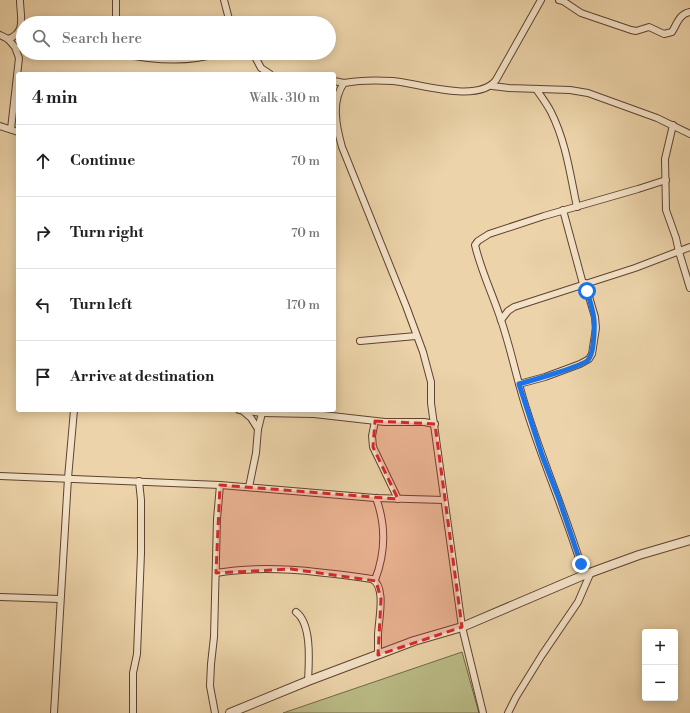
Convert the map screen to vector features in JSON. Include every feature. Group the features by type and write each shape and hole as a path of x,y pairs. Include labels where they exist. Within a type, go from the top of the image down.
{"street":[{"path":"20,0 23,16"},
{"path":"116,0 116,16"},
{"path":"224,0 228,16"},
{"path":"492,86 504,67 540,0"},
{"path":"559,0 581,13 636,31 649,28 664,34 672,32 681,16 690,12"},
{"path":"0,35 8,39 16,50"},
{"path":"8,39 16,35"},
{"path":"17,72 19,60"},
{"path":"256,60 261,68 267,72"},
{"path":"336,81 344,83 373,80 394,81 450,91 486,89 492,86 570,90 588,93 673,125 690,134"},
{"path":"344,83 339,89 336,116 338,133 342,147 406,306 428,367 434,424 462,628 483,713"},
{"path":"11,129 16,85"},
{"path":"536,89 551,111 561,137 569,164 577,207"},
{"path":"673,125 665,159 666,210 676,238 690,288"},
{"path":"0,126 16,131"},
{"path":"508,713 542,655 578,602 588,574 539,448 501,320 493,301 475,245 482,237 489,234 563,210 666,180"},
{"path":"519,384 580,364 589,359 592,354 596,328 595,317 563,210"},
{"path":"501,320 508,311 514,307 690,247"},
{"path":"360,341 416,336"},
{"path":"54,713 60,599 74,412"},
{"path":"243,412 251,418 258,429"},
{"path":"255,412 314,414 434,424"},
{"path":"249,487 262,413"},
{"path":"374,420 372,436 373,447 398,499"},
{"path":"0,476 220,484 376,498 444,500"},
{"path":"133,713 133,673 137,654 141,553 141,500 139,481"},
{"path":"215,713 210,686 216,573 217,519 220,484"},
{"path":"376,498 380,509 383,526 381,560 375,580 379,590 380,599 378,655"},
{"path":"230,713 308,681 414,641 462,628 588,574 639,555 690,540"},
{"path":"216,573 231,570 291,569 375,580"},
{"path":"0,597 60,599"},
{"path":"296,612 303,619 307,636 308,681"}],"highlighted area":[{"path":"375,421 435,424 462,627 378,655 381,599 376,581 291,569 216,573 220,485 398,499 373,447"}],"green space":[{"path":"462,652 479,713 283,713"}],"route":[{"path":"581,564 542,455 519,384 544,377 587,361 592,354 596,328 595,317 587,291"}]}
